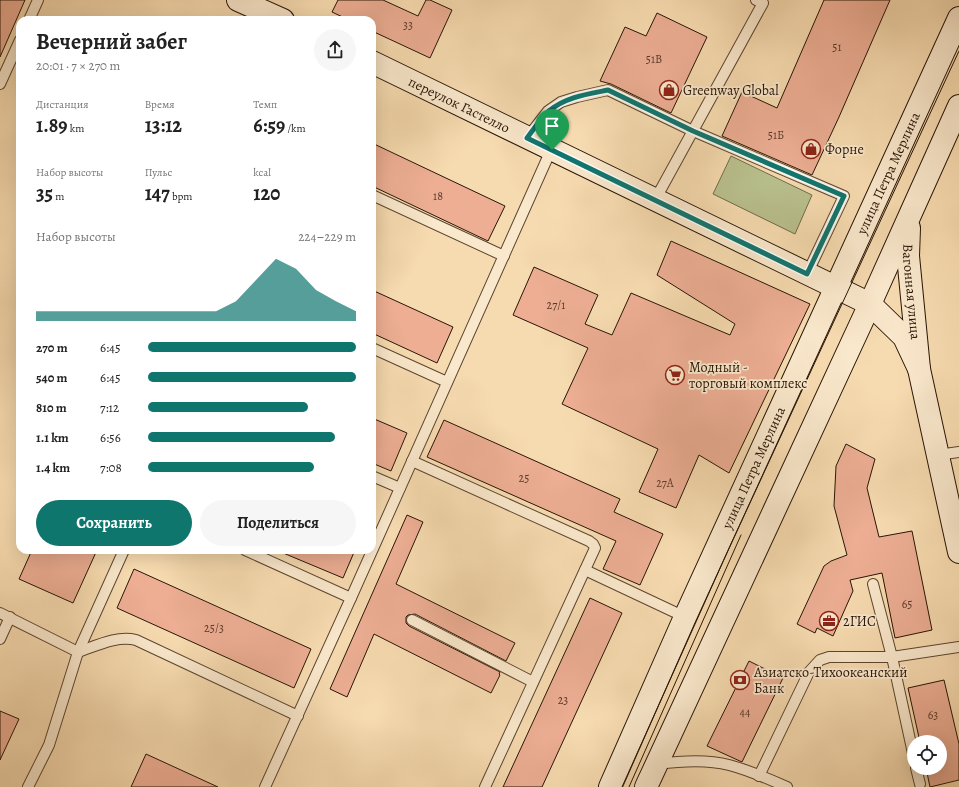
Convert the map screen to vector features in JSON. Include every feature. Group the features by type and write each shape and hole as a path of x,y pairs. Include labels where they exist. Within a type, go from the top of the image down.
{"main road":[{"path":"238,0 274,16"},
{"name":"улица Петра Мерлина","path":"610,787 685,617 959,18"},
{"name":"переулок Гастелло","path":"376,64 870,304"},
{"path":"646,787 870,304 959,106"},
{"name":"Вагонная улица","path":"910,214 908,256 919,369 959,552"},
{"name":"Вагонная улица","path":"870,304 904,337 919,369"}],"lane":[{"path":"31,16 38,0"},
{"path":"655,200 761,1"},
{"path":"0,84 16,49"},
{"path":"527,138 548,111 561,102 608,90 693,131 844,196 807,274"},
{"path":"376,542 552,150"},
{"path":"376,197 504,256"},
{"path":"376,350 447,382"},
{"path":"938,455 959,452"},
{"path":"412,461 589,541 594,544 595,548 485,787"},
{"path":"376,478 400,488"},
{"path":"28,787 49,745 78,652 122,554"},
{"path":"254,554 351,598"},
{"path":"265,787 371,554"},
{"path":"585,570 685,617"},
{"path":"873,584 892,657 909,735"},
{"path":"0,613 78,652 119,639 127,638 136,640 298,716"},
{"path":"0,639 10,617"},
{"path":"412,620 533,682"},
{"path":"759,776 809,672 820,660 829,657 892,657 959,647"},
{"path":"657,764 675,761 712,762 729,765 787,787"},
{"path":"918,775 920,784"}],"green space":[{"path":"731,156 812,195 795,234 713,194"}],"building":[{"path":"0,0 25,0 18,16 16,16 16,21 0,57"},
{"path":"338,0 383,0 418,16 426,0 430,0 452,10 430,58 376,33 376,16 340,16 332,12"},
{"path":"824,0 890,0 812,175 722,136 742,92 777,108"},
{"path":"657,13 707,37 671,113 611,84 600,81 625,27 646,36"},
{"path":"376,145 505,206 488,241 376,188"},
{"path":"671,241 810,304 729,473 699,455 676,508 639,492 658,449 562,404 588,348 513,315 534,267 598,295 585,324 612,335 631,293 730,335 735,324 657,275"},
{"path":"376,292 453,327 437,363 376,335"},
{"path":"376,420 407,433 391,471 376,465"},
{"path":"444,420 620,499 614,512 663,534 640,585 603,569 616,541 427,457"},
{"path":"846,444 875,459 867,488 879,537 912,531 932,630 895,638 882,573 850,580 853,591 833,636 817,628 815,633 797,624 824,566 831,561 847,555 834,506 836,466"},
{"path":"407,515 423,522 396,584 515,643 506,661 415,614 408,615 406,617 406,623 409,626 500,672 491,693 374,634 347,697 330,689"},
{"path":"30,554 95,554 73,603 19,579"},
{"path":"286,554 353,554 343,578"},
{"path":"134,569 311,649 294,688 117,608"},
{"path":"590,598 622,613 542,787 503,787"},
{"path":"749,661 783,678 742,762 707,746"},
{"path":"944,680 959,744 959,780 930,787 927,775 947,775 947,735 918,735 908,688"},
{"path":"0,711 19,719 0,760"},
{"path":"146,754 218,787 131,787"}],"tram line":[{"path":"622,787 730,546 959,51"},
{"path":"629,787 741,535"}],"place":[{"name":"Greenway Global","path":"669,90"},
{"name":"Форне","path":"811,149"},
{"name":"Модный - торговый комплекс","path":"675,375"},
{"name":"2ГИС","path":"829,621"},
{"name":"Азиатско-Тихоокеанский Банк","path":"740,680"}],"route":[{"path":"608,90 693,131 844,196 807,274 552,150 527,138 548,111 561,102 608,90"}]}
